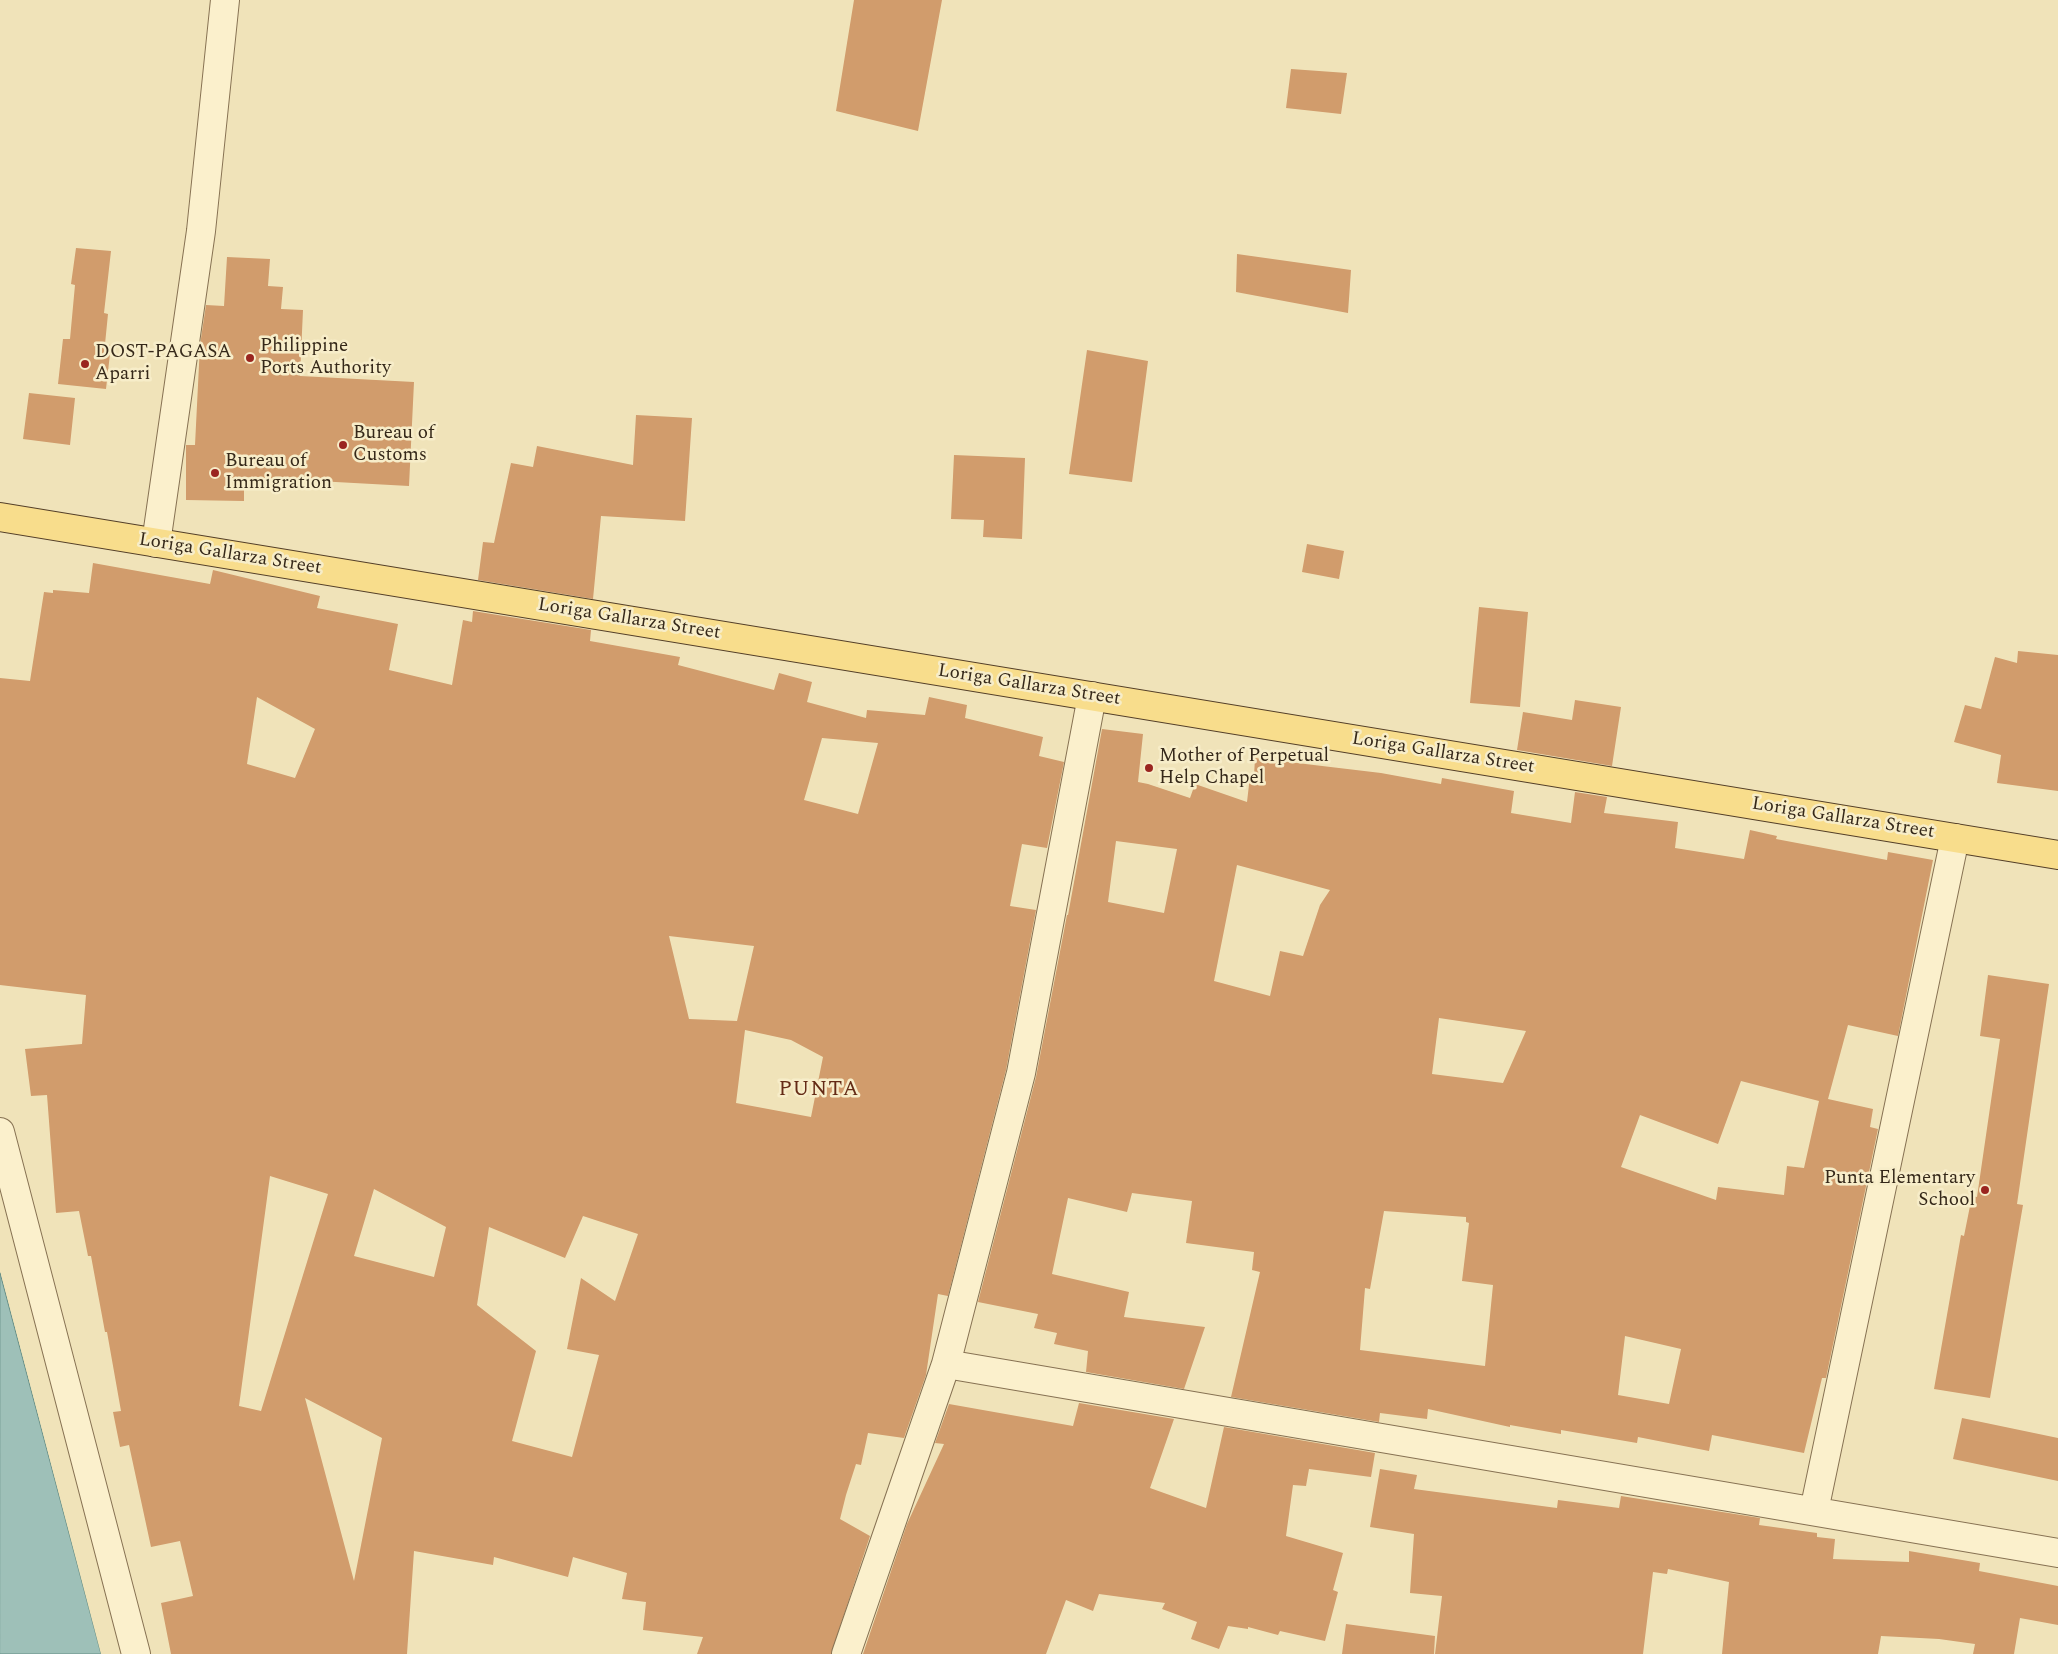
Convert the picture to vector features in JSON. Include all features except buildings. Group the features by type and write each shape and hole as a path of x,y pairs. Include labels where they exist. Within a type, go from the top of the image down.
{"main road":[{"name":"Loriga Gallarza Street","path":"0,517 2058,855"}],"street":[{"path":"156,543 200,231 224,0"},
{"path":"846,1654 946,1364 1021,1073 1092,696"},
{"path":"1814,1511 1955,838"},
{"path":"0,1132 136,1654"},
{"path":"946,1364 2058,1553"}],"water":[{"path":"0,1273 101,1654 0,1654"}],"pier":[{"path":"0,1270 2,1272 104,1654 101,1654"}],"place":[{"name":"Philippine Ports Authority","path":"250,358"},
{"name":"DOST-PAGASA Aparri","path":"85,364"},
{"name":"Bureau of Customs","path":"343,445"},
{"name":"Bureau of Immigration","path":"215,473"},
{"name":"Mother of Perpetual Help Chapel","path":"1149,768"},
{"name":"Punta Elementary School","path":"1985,1190"}],"district":[{"name":"PUNTA","path":"819,1091"}]}
